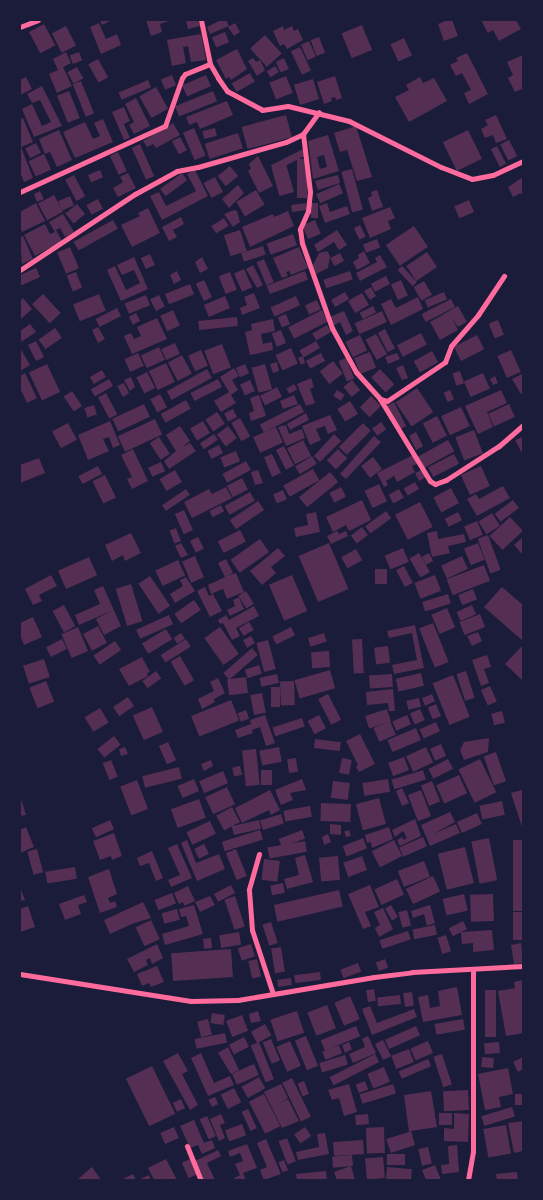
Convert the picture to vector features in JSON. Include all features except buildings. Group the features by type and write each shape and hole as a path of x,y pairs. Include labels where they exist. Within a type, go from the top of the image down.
{"street":[{"path":"20,27 38,20"},
{"path":"201,20 210,64 227,91 262,110 288,106 319,112 349,121 441,167 472,179 493,175 523,161"},
{"path":"20,192 165,126 182,78 185,74 210,64"},
{"path":"20,270 135,194 177,171 286,142 303,134 319,112"},
{"path":"303,134 310,192 308,211 300,229 302,243 332,328 356,372 380,399 430,481 435,484 446,480 499,446 523,425"},
{"path":"380,399 387,401 445,362 451,346 478,315 504,276"},
{"path":"259,854 249,890 252,930 273,994"},
{"path":"20,974 191,1001 238,1000 374,977 523,966"},
{"path":"468,1180 473,1151 474,969"},
{"path":"187,1146 201,1180"}]}
